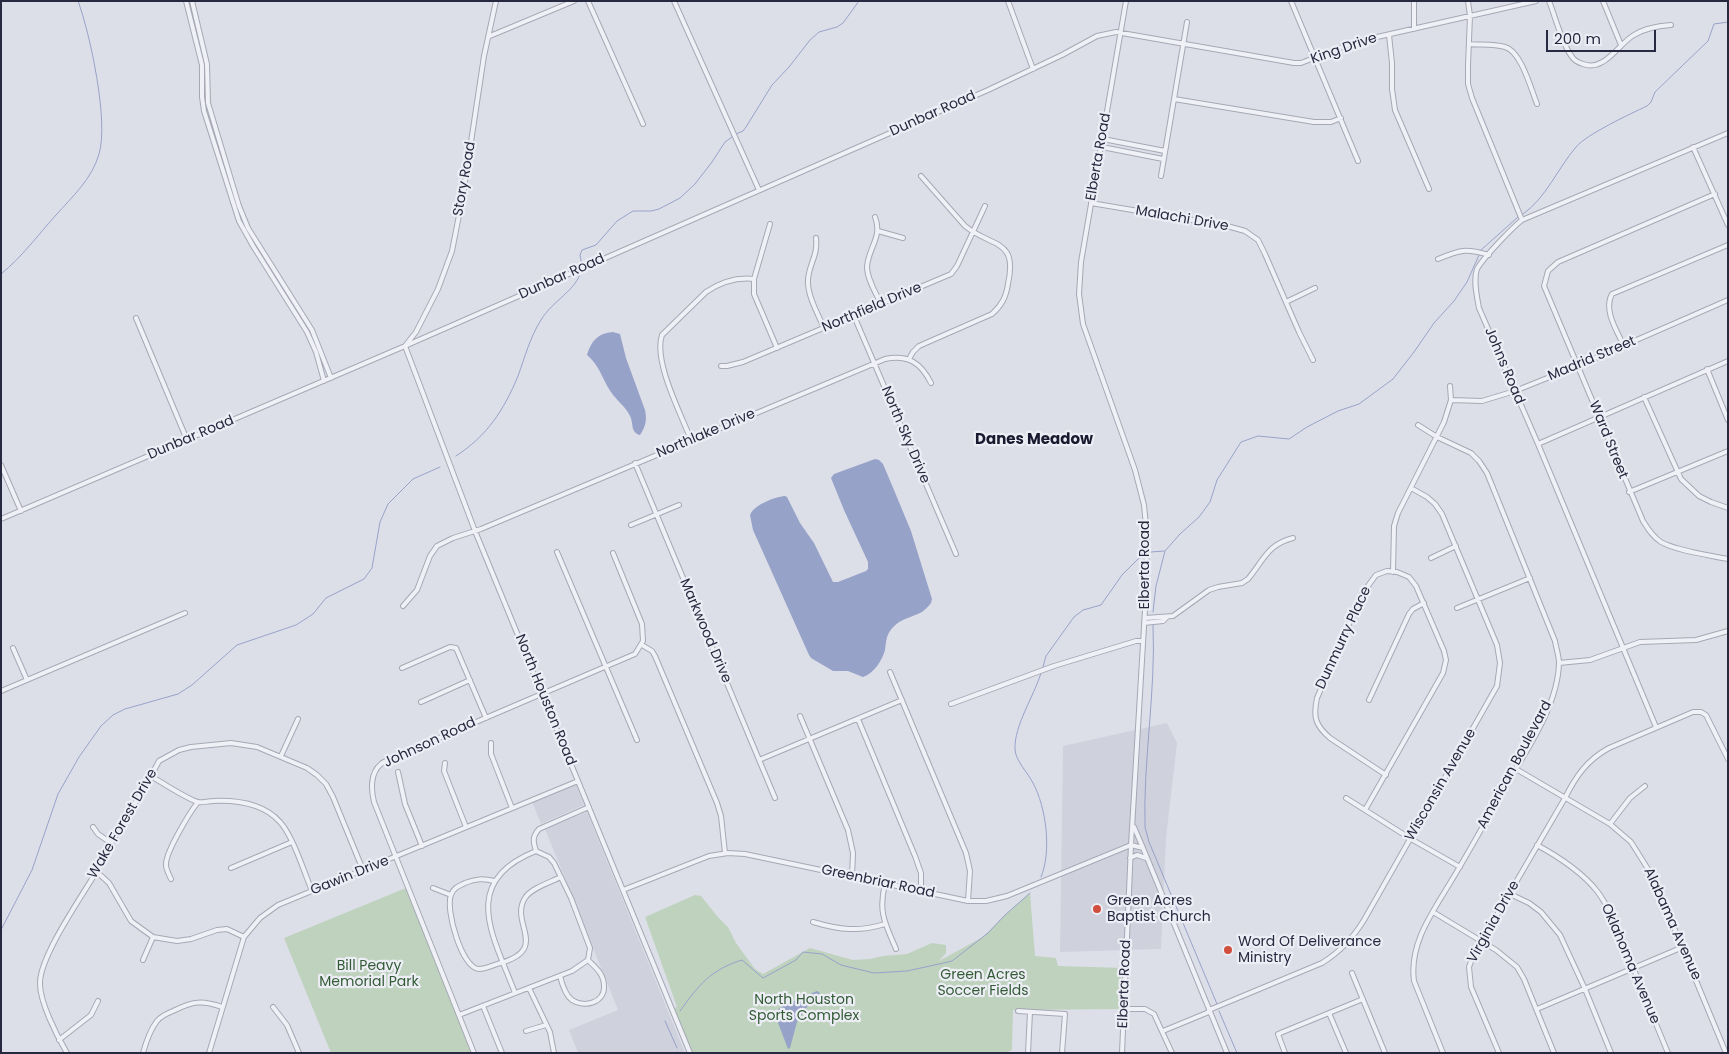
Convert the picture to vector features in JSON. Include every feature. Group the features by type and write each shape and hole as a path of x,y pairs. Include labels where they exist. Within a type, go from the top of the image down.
{"street":[{"path":"186,1 202,65 203,104 234,208 243,231 307,332 316,352 324,381"},
{"path":"192,1 207,64 208,104 239,206 248,228 312,330 331,378"},
{"name":"Story Road","path":"405,346 416,332 438,289 452,250 463,195 484,56 490,36 496,1"},
{"path":"490,36 574,1"},
{"path":"588,1 643,124"},
{"path":"674,1 759,190"},
{"path":"1008,1 1033,70"},
{"name":"Elberta Road","path":"1122,1053 1130,858 1145,618 1147,536 1140,486 1083,324 1079,294 1081,262 1126,1"},
{"path":"1291,1 1358,161"},
{"path":"1414,1 1414,29"},
{"path":"1468,1 1470,16 1468,84 1522,220"},
{"name":"King Drive","path":"1120,33 1294,63 1308,62 1355,42 1536,1"},
{"path":"1549,1 1573,59 1590,66 1607,59 1633,35 1646,29 1670,25"},
{"path":"1603,1 1620,45"},
{"path":"1160,176 1187,22"},
{"name":"Dunbar Road","path":"1,519 405,346 1033,70 1096,36 1109,32 1120,33"},
{"path":"1389,34 1392,89 1396,110 1428,189"},
{"path":"1469,44 1503,46 1514,52 1537,104"},
{"path":"1174,99 1314,122 1331,122 1341,118"},
{"name":"Johns Road","path":"1656,727 1479,308 1476,284 1477,270 1510,230 1522,220 1728,133"},
{"path":"1103,139 1165,151"},
{"path":"1693,147 1728,224"},
{"path":"1102,148 1163,159"},
{"path":"921,176 972,232 1006,250 1010,257 1011,273 1006,297 992,314 919,346 913,352 909,359 918,364 931,383"},
{"path":"225,179 231,177"},
{"name":"Ward Street","path":"1715,194 1566,258 1550,268 1545,278 1544,286 1642,521 1661,542 1728,560"},
{"name":"Malachi Drive","path":"1091,203 1228,226 1245,231 1258,240 1298,332 1313,360"},
{"name":"Northfield Drive","path":"721,366 738,364 952,274 986,206"},
{"path":"875,217 878,231 867,266 870,279 881,304"},
{"path":"770,224 754,279 754,294 776,348"},
{"path":"878,231 904,238"},
{"path":"816,238 817,251 808,285 824,328"},
{"path":"1624,346 1609,309 1609,299 1612,294 1728,245"},
{"path":"1438,258 1459,250 1489,255"},
{"path":"691,440 663,367 659,350 662,335 706,292 736,278 754,279"},
{"path":"1286,302 1315,288"},
{"name":"Madrid Street","path":"1451,400 1482,401 1515,391 1578,366 1728,300"},
{"name":"North Sky Drive","path":"854,316 956,554"},
{"path":"136,318 187,440"},
{"name":"North Houston Road","path":"405,346 475,531 690,1053"},
{"name":"Northlake Drive","path":"403,606 417,590 430,556 437,546 453,538 475,531 874,363 900,357 909,359"},
{"path":"1538,444 1728,361"},
{"path":"1707,369 1728,420"},
{"path":"1365,810 1444,673 1444,651 1416,586 1409,577 1393,572 1394,526 1402,502 1437,437 1451,400 1450,386"},
{"path":"1644,397 1677,472 1688,487 1710,502 1728,508"},
{"name":"American Boulevard","path":"1418,425 1437,437 1471,453 1487,473 1555,640 1559,663 1548,709 1516,769 1433,912 1417,944 1412,968 1417,993 1443,1053"},
{"path":"1629,492 1728,451"},
{"name":"Markwood Drive","path":"635,463 775,798"},
{"path":"1,465 21,511"},
{"name":"Wisconsin Avenue","path":"1163,1031 1322,962 1341,949 1360,927 1496,686 1500,655 1445,519 1435,504 1411,488"},
{"path":"631,525 679,505"},
{"path":"1144,624 1163,621 1178,613 1209,590 1242,583 1248,579 1273,546 1293,538"},
{"path":"1432,558 1456,546"},
{"path":"557,552 637,740"},
{"path":"612,554 642,624 644,632 642,645 652,651 655,656 717,803 721,816 725,853"},
{"name":"Dunmurry Place","path":"1386,775 1330,738 1322,731 1314,714 1317,698 1362,594 1376,575 1387,571 1393,572"},
{"path":"1457,608 1530,578"},
{"path":"1369,700 1408,614 1424,603"},
{"path":"1,691 185,613"},
{"path":"1145,618 1168,617"},
{"path":"1559,663 1590,660 1640,642 1696,640 1728,631"},
{"path":"951,704 1054,666 1136,641 1143,641"},
{"name":"Johnson Road","path":"474,1053 374,802 371,789 374,775 380,764 630,658 642,645"},
{"path":"402,668 450,647 456,648 486,718"},
{"path":"13,648 27,680"},
{"path":"890,672 966,853 970,872 968,900"},
{"path":"421,702 470,680"},
{"path":"759,760 902,700"},
{"name":"Virginia Drive","path":"1499,1053 1470,987 1469,967 1472,956 1584,766 1597,754 1693,712 1701,712 1706,715 1726,752"},
{"path":"800,716 848,830 853,853 852,876"},
{"path":"858,719 915,856 921,873 921,890"},
{"path":"281,756 298,720"},
{"name":"Wake Forest Drive","path":"67,1053 59,1040 41,997 42,968 159,761 178,750 191,746 231,743 257,747 306,768 326,784 363,870"},
{"path":"491,743 491,754 512,808"},
{"path":"1726,752 1728,759"},
{"path":"445,764 444,771 466,827"},
{"name":"Alabama Avenue","path":"1516,769 1610,824 1631,842 1640,854 1653,877 1726,1053"},
{"path":"398,772 406,804 422,846"},
{"path":"151,776 198,802 245,802 270,813 281,822 292,842 312,891"},
{"name":"Gawin Drive","path":"209,1053 244,937 268,911 578,781"},
{"path":"1610,824 1630,798 1645,786"},
{"path":"1346,798 1460,867"},
{"path":"171,879 165,865 167,857 190,813 198,802"},
{"path":"459,1016 572,971 588,960 590,948 571,898 554,863 549,857 536,851 533,841 534,835 539,829 589,807"},
{"path":"1133,824 1226,1053"},
{"path":"93,827 98,834 111,843"},
{"path":"231,868 292,842"},
{"name":"Oklahoma Avenue","path":"1537,844 1563,860 1598,892 1609,911 1668,1053"},
{"path":"1131,845 1142,848"},
{"name":"Greenbriar Road","path":"623,890 700,859 725,853 745,854 885,884 968,900 986,901 1007,896 1131,845"},
{"path":"515,993 492,934 488,913 488,900 494,881 510,865 536,851"},
{"path":"1130,858 1137,855 1146,858"},
{"path":"97,872 109,883 131,921 153,937 177,941 227,929 244,937"},
{"path":"494,881 474,879 457,886 451,895 449,905 451,922 465,957 474,968 480,969 512,960 521,953 527,936 521,915 522,904 526,895 561,877"},
{"path":"885,884 881,906 885,924 896,949"},
{"path":"433,888 451,895"},
{"path":"1510,894 1529,903 1553,925 1566,946 1611,1053"},
{"path":"1433,912 1482,941 1507,958 1516,967 1524,979 1554,1053"},
{"path":"813,922 826,926 856,930 870,929 885,924"},
{"path":"142,960 153,937"},
{"path":"1537,1009 1683,947"},
{"path":"560,976 565,990 572,1000 584,1004 593,1002 602,996 604,986 600,972 588,960"},
{"path":"1352,973 1385,1053"},
{"path":"529,988 550,1032 554,1053"},
{"path":"1285,1053 1278,1034 1363,999"},
{"path":"59,1040 91,1015 98,1001"},
{"path":"143,1053 151,1030 158,1019 184,1005 197,1002 222,1007"},
{"path":"483,1006 502,1053"},
{"path":"273,1007 288,1026 299,1053"},
{"path":"1124,1009 1145,1009 1154,1014 1172,1053"},
{"path":"1018,1011 1065,1014 1062,1053"},
{"path":"1028,1053 1030,1012"},
{"path":"1329,1013 1346,1053"},
{"path":"526,1031 546,1025"}],"shaded area":[{"path":"1167,723 1177,743 1166,838 1161,949 1060,952 1063,746"},
{"path":"576,784 584,805 541,824 532,802"},
{"path":"587,812 685,1053 578,1053 569,1030 618,1010 545,829"}],"green space":[{"name":"Bill Peavy Memorial Park","path":"406,888 471,1053 331,1053 284,938"},
{"path":"1030,893 1035,956 1056,958 1058,966 1126,968 1124,1009 1013,1010 1012,1050 1006,1053 690,1053 672,1009 677,1007 645,917 695,895 701,896 728,927 736,943 755,969 763,974 810,948 853,960 907,954 932,943 946,945 946,953 939,961 983,937"}],"water":[{"path":"613,332 620,334 626,358 645,410 646,423 640,435 635,432 628,413 613,395 598,368 587,355 599,336"},
{"path":"875,459 883,464 911,531 932,599 931,603 923,611 893,627 886,640 885,650 880,662 871,673 863,677 848,671 833,671 811,658 753,530 750,515 752,511 765,502 785,496 814,543 833,582 838,582 866,571 868,569 868,562 831,478 834,474"},
{"path":"817,991 820,993 809,1004 797,1022 790,1048 788,1049 774,1012"}],"waterway":[{"path":"1,274 23,253 81,187 92,172 99,154 102,121 97,77 88,34 78,1"},
{"path":"736,134 743,131 772,85 810,40 819,32 837,27 843,23 859,1"},
{"path":"1523,214 1538,200 1576,147 1589,136 1647,106 1655,92 1708,41 1714,24 1728,22"},
{"path":"582,266 580,255 582,250 596,245 617,221 633,211 659,209 680,198 695,184 725,142 732,137"},
{"path":"1481,250 1518,217"},
{"path":"1153,612 1156,586 1165,551 1199,517 1210,502 1217,480 1241,442 1258,436 1289,439 1338,411 1359,404 1393,379 1434,323 1454,301 1467,282 1479,255"},
{"path":"456,456 486,431 500,411 518,376 537,327 551,307 575,284 581,271"},
{"path":"1,930 32,870 58,794 79,757 101,726 113,715 125,709 178,694 192,685 237,645 296,625 313,614 326,598 364,579 372,568 380,522 388,504 413,479 440,467"},
{"path":"1151,552 1164,551"},
{"path":"1043,667 1046,656 1074,617 1083,610 1101,605 1122,575 1146,553"},
{"path":"1153,625 1153,675 1146,777 1145,827 1149,842 1217,1004"},
{"path":"1041,673 1021,721 1015,749 1017,758 1038,793 1044,816 1047,842 1041,877"},
{"path":"680,1011 693,993 713,974 742,960 763,978 796,960 803,952 822,954 841,965 874,973 907,971 952,961 988,933 1030,893"},
{"path":"1219,1011 1237,1053"},
{"path":"665,1021 677,1048"}],"place":[{"name":"Green Acres Baptist Church","path":"1097,909"},
{"name":"Word Of Deliverance Ministry","path":"1228,950"}],"district":[{"name":"Danes Meadow","path":"1034,440"}],"park label":[{"name":"Green Acres Soccer Fields","path":"983,984"},
{"name":"North Houston Sports Complex","path":"804,1008"}]}
